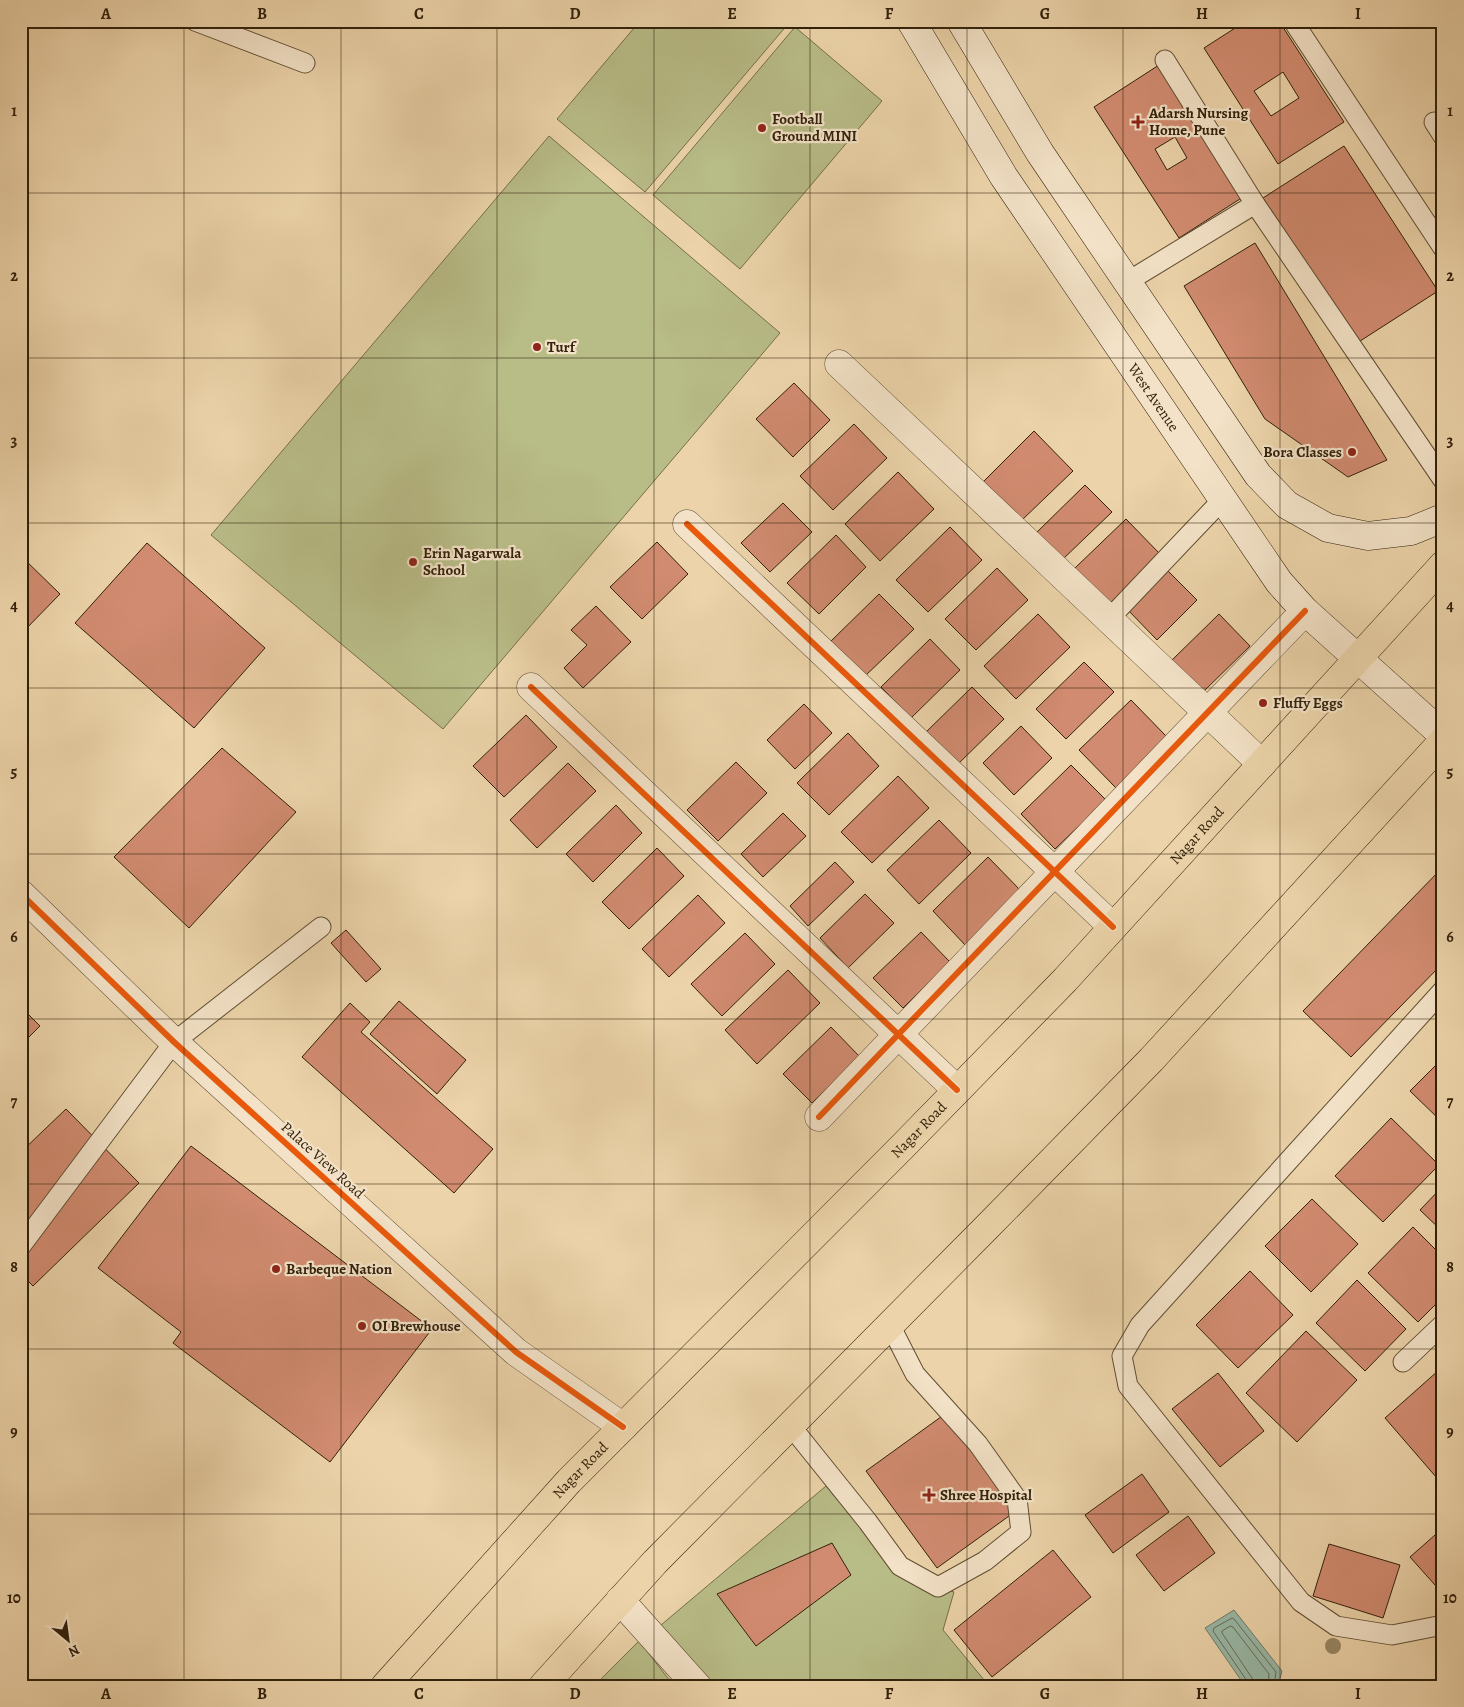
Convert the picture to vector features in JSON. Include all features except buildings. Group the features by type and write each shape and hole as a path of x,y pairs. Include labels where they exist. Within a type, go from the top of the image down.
{"highway":[{"name":"Nagar Road","path":"385,1686 569,1481 1065,980 1443,565"},
{"path":"543,1686 654,1562 1151,1060 1443,741"}],"street":[{"name":"West Avenue","path":"911,21 1004,177 1280,582 1305,611 1357,660 1443,735"},
{"path":"961,21 1040,153 1258,475 1287,505 1328,528 1368,536 1411,531 1443,518"},
{"path":"839,364 1262,764"},
{"path":"687,524 1113,927"},
{"path":"819,1117 1305,611"},
{"path":"531,687 957,1090"},
{"name":"Palace View Road","path":"21,894 174,1042 516,1352 623,1427"},
{"path":"620,1600 697,1686"}],"lane":[{"path":"195,21 305,62"},
{"path":"1293,21 1443,248"},
{"path":"1165,60 1255,204 1443,480"},
{"path":"1127,282 1255,204"},
{"path":"1108,620 1223,499"},
{"path":"21,1246 174,1042 321,927"},
{"path":"1443,990 1140,1325 1122,1356 1128,1386 1301,1602 1336,1626 1392,1636 1443,1625"},
{"path":"1403,1362 1443,1324"},
{"path":"790,1425 868,1522 900,1566 938,1587 985,1561 1021,1532 1017,1499 978,1444 915,1374 890,1325"}],"green space":[{"path":"640,21 785,21 788,24 645,192 557,119"},
{"path":"795,27 882,101 740,269 653,195"},
{"path":"549,136 780,333 443,729 211,535"},
{"path":"826,1486 900,1575 954,1592 943,1630 989,1686 715,1686 661,1625"},
{"path":"639,1641 674,1686 594,1686"}],"water":[{"path":"1234,1610 1282,1671 1278,1686 1245,1686 1205,1628"}],"cycle path":[{"path":"687,524 1113,927"},
{"path":"819,1117 1305,611"},
{"path":"531,687 957,1090"},
{"path":"21,894 174,1042 516,1352 623,1427"}],"place":[{"name":"Adarsh Nursing Home, Pune","path":"1138,122"},
{"name":"Football Ground MINI","path":"762,128"},
{"name":"Turf","path":"537,347"},
{"name":"Bora Classes","path":"1352,452"},
{"name":"Erin Nagarwala School","path":"413,562"},
{"name":"Fluffy Eggs","path":"1263,703"},
{"name":"Barbeque Nation","path":"276,1269"},
{"name":"OI Brewhouse","path":"362,1326"},
{"name":"Shree Hospital","path":"929,1495"}]}
